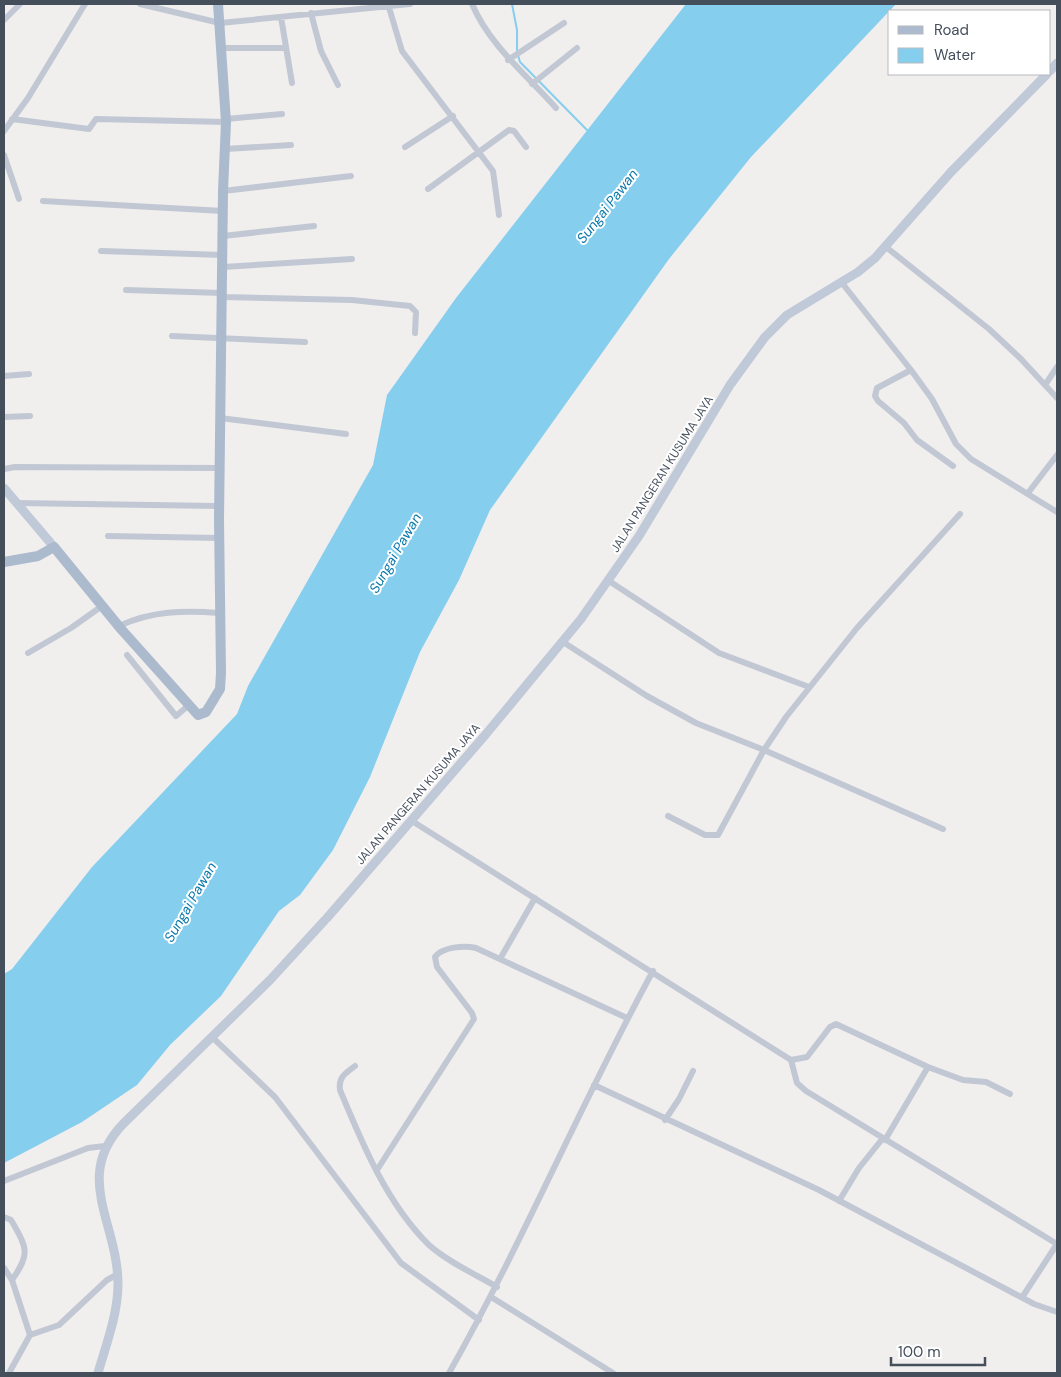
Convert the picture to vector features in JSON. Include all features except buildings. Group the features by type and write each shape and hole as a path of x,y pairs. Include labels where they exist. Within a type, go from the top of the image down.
{"main road":[{"path":"4,562 38,556 54,547 98,609 119,626 182,711 203,715 220,689 219,506 223,191 226,120 218,4"}],"street":[{"path":"4,20 20,4"},
{"path":"4,131 28,98 85,4"},
{"path":"140,4 220,23 410,4"},
{"path":"472,4 485,27 508,60 556,108"},
{"path":"389,5 402,50 480,152 495,175 499,215"},
{"path":"311,13 321,51 338,85"},
{"path":"281,17 292,83"},
{"path":"508,60 564,23"},
{"path":"222,48 285,48"},
{"path":"532,84 577,48"},
{"name":"JALAN PANGERAN KUSUMA JAYA","path":"98,1373 116,1304 118,1274 98,1182 99,1167 105,1146 124,1123 212,1037 326,919 412,821 563,642 609,581 666,495 730,385 752,352 781,320 867,266 886,247 951,172 1046,75"},
{"path":"12,119 89,129 96,119 226,120 282,114"},
{"path":"405,147 453,116"},
{"path":"428,189 510,129 526,147"},
{"path":"225,149 291,145"},
{"path":"4,155 19,199"},
{"path":"223,191 351,176"},
{"path":"43,201 223,211"},
{"path":"223,236 314,226"},
{"path":"886,247 989,330 1057,398"},
{"path":"101,251 223,255"},
{"path":"223,267 352,259"},
{"path":"842,283 911,370 932,400 960,449 971,459 1057,512"},
{"path":"126,290 352,300 410,306 416,312 415,333"},
{"path":"172,336 221,340 305,342"},
{"path":"1045,385 1057,367"},
{"path":"911,370 877,388 875,396 878,401 904,423 918,440 954,466"},
{"path":"4,376 30,374"},
{"path":"4,417 30,416"},
{"path":"220,418 346,434"},
{"path":"1028,493 1057,455"},
{"path":"4,469 15,467 220,468"},
{"path":"4,488 54,547"},
{"path":"16,503 219,506"},
{"path":"668,816 706,835 718,835 764,750 809,688 869,615 960,514"},
{"path":"108,536 219,538"},
{"path":"609,581 719,653 809,688"},
{"path":"28,653 98,609"},
{"path":"119,626 152,615 171,612 219,614"},
{"path":"563,642 669,710 943,829"},
{"path":"127,655 182,711"},
{"path":"412,821 791,1060 796,1079 801,1087 1057,1244 1023,1296"},
{"path":"500,959 535,898"},
{"path":"377,1170 473,1019 472,1014 435,960 435,955 438,953 469,946 627,1018"},
{"path":"449,1373 497,1287 627,1018 653,972"},
{"path":"791,1060 807,1057 830,1027 836,1024 928,1066 963,1080 986,1082 1010,1094"},
{"path":"212,1037 275,1098 401,1263 479,1320"},
{"path":"355,1066 342,1076 339,1084 340,1090 377,1170 408,1220 430,1245 497,1287"},
{"path":"839,1200 859,1168 884,1139 928,1066"},
{"path":"665,1120 680,1099 693,1071"},
{"path":"594,1085 665,1120 839,1200 1023,1296 1034,1304 1057,1312"},
{"path":"4,1182 88,1148 105,1146"},
{"path":"4,1217 11,1220 26,1253 24,1263 12,1280"},
{"path":"4,1268 12,1280 30,1335"},
{"path":"8,1373 30,1335 59,1325 107,1280 118,1274"},
{"path":"491,1297 613,1373"}],"water":[{"name":"Sungai Pawan","path":"686,4 896,4 888,10 888,12 751,157 669,259 490,510 459,580 420,652 370,777 333,850 300,895 279,911 221,996 170,1045 137,1085 82,1122 4,1163 4,974 12,969 92,867 237,714 248,686 373,465 387,395 456,298"}],"waterway":[{"path":"512,4 517,30 517,51"},
{"path":"518,55 520,62 587,130"}]}
